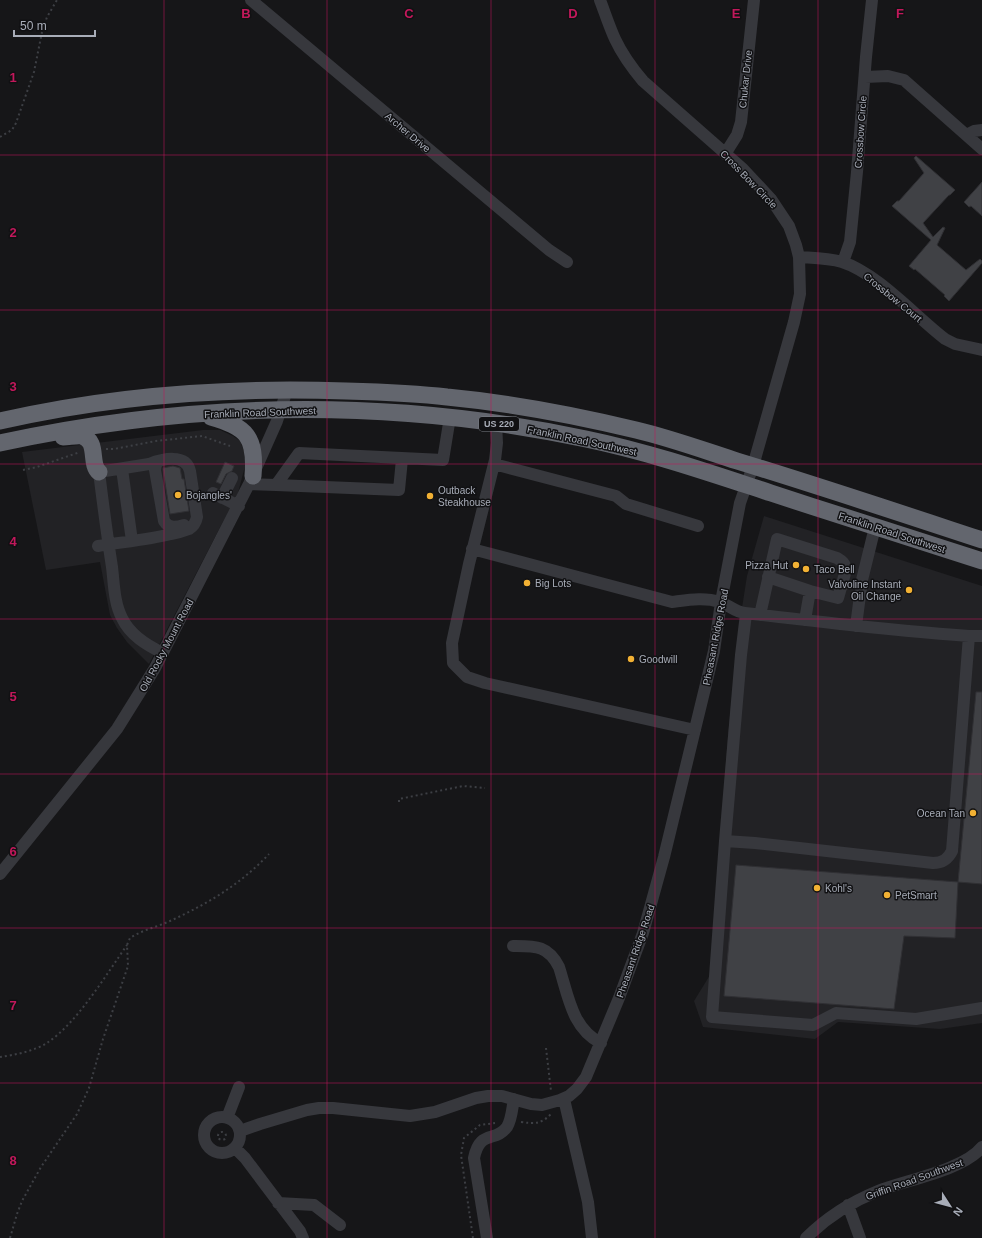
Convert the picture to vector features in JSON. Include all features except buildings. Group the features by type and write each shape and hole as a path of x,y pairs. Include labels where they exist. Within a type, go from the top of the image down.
{"highway":[{"name":"Franklin Road Southwest","path":"0,422 86,406 154,396 233,391 287,390 398,393 447,397 559,413 638,430 982,540"},
{"name":"Franklin Road Southwest","path":"0,443 53,431 172,415 282,410 341,410 450,417 496,423 580,438 633,451 746,485 982,561"},
{"path":"199,414 228,422 243,431 252,449 254,464 251,480"},
{"path":"17,439 82,436 92,445 96,475"}],"street":[{"name":"Archer Drive","path":"251,0 549,250 566,262"},
{"name":"Cross Bow Circle","path":"600,0 614,38 630,65 643,81 726,154 772,199 789,226 799,257 800,294 794,322 753,466"},
{"name":"Chukar Drive","path":"726,154 737,135 741,122 754,0"},
{"name":"Crossbow Circle","path":"843,262 850,242 872,0"},
{"path":"865,77 888,76 904,80 982,149"},
{"path":"966,135 974,131 982,130"},
{"name":"Crossbow Court","path":"799,257 843,262 860,270 876,281 945,339 955,344 982,350"},
{"name":"Old Rocky Mount Road","path":"0,874 117,729 139,695 163,654 239,506 282,410 287,390"},
{"path":"276,486 300,454 443,460 450,417"},
{"path":"496,423 497,443 494,464 472,549 452,643 453,663 467,677 695,730"},
{"path":"103,545 159,537 188,529 194,525 197,521 197,517 190,468 185,462 177,458 96,475 103,545 121,616 128,628 139,639 163,654"},
{"path":"154,463 156,464 155,470 164,518 167,525 176,527 187,524 192,516 185,470 182,463 177,458"},
{"path":"251,480 276,486 399,490 402,459"},
{"path":"154,463 159,537"},
{"path":"494,464 616,496 626,504 698,526"},
{"name":"Pheasant Ridge Road","path":"240,1131 307,1110 319,1108 333,1108 410,1116 424,1115 476,1098 488,1096 502,1096 531,1104 542,1105 564,1099 577,1089 586,1077 601,1043 643,933 664,857 714,651 721,602 740,503 753,466"},
{"path":"122,469 132,541"},
{"path":"232,478 218,496 239,506"},
{"path":"856,626 862,580 875,527"},
{"path":"760,615 768,577 777,539 842,561 846,570 838,598 810,591 768,577"},
{"path":"472,549 672,602 706,599 721,602 738,613 856,626 982,636"},
{"path":"805,620 810,591"},
{"path":"746,614 741,655 712,1017 813,1025 836,1014 916,1019 982,1008"},
{"path":"726,841 934,864 943,861 948,857 952,851 969,636"},
{"path":"512,946 533,946 542,948 550,953 559,967 578,1023 593,1039 601,1043"},
{"path":"227,1118 238,1087"},
{"path":"487,1238 474,1158 476,1148 482,1140 500,1133 506,1127 510,1120 514,1099"},
{"path":"564,1099 588,1202 592,1238"},
{"path":"216,1118 227,1118 235,1123 240,1131 240,1137 235,1148 225,1153 219,1153 209,1147 205,1137 207,1126 216,1118"},
{"name":"Griffin Road Southwest","path":"806,1238 834,1214 848,1205 880,1191 957,1165 972,1157 982,1147"},
{"path":"235,1148 245,1158 300,1231 303,1238"},
{"path":"278,1203 314,1205 340,1225"},
{"path":"848,1205 860,1238"}],"path":[{"path":"0,138 12,130 16,123 34,72 42,32 47,17 57,0"},
{"path":"102,449 114,449 140,443 202,436 230,446"},
{"path":"23,470 37,467 85,451"},
{"path":"399,802 399,799 455,787 469,786 485,788"},
{"path":"0,1057 30,1050 47,1043 79,1012 127,945 130,938 134,935 168,922 215,899 254,870 268,854"},
{"path":"10,1238 16,1214 22,1201 41,1167 77,1114 89,1088 103,1039 128,966 127,945"},
{"path":"546,1048 551,1096"},
{"path":"218,1132 223,1132 225,1135 221,1141 218,1136 218,1132"}],"shaded area":[{"path":"203,430 220,430 240,441 244,451 245,466 238,493 149,664 127,642 110,615 100,562 46,570 22,452"},
{"path":"764,516 982,586 982,1023 940,1029 838,1022 815,1039 703,1027 694,1001 710,975 728,735 739,627 747,576"}],"place":[{"name":"Bojangles'","path":"178,495"},
{"name":"Outback Steakhouse","path":"430,496"},
{"name":"Pizza Hut","path":"796,565"},
{"name":"Taco Bell","path":"806,569"},
{"name":"Big Lots","path":"527,583"},
{"name":"Valvoline Instant Oil Change","path":"909,590"},
{"name":"Goodwill","path":"631,659"},
{"name":"Ocean Tan","path":"973,813"},
{"name":"Kohl's","path":"817,888"},
{"name":"PetSmart","path":"887,895"}]}
